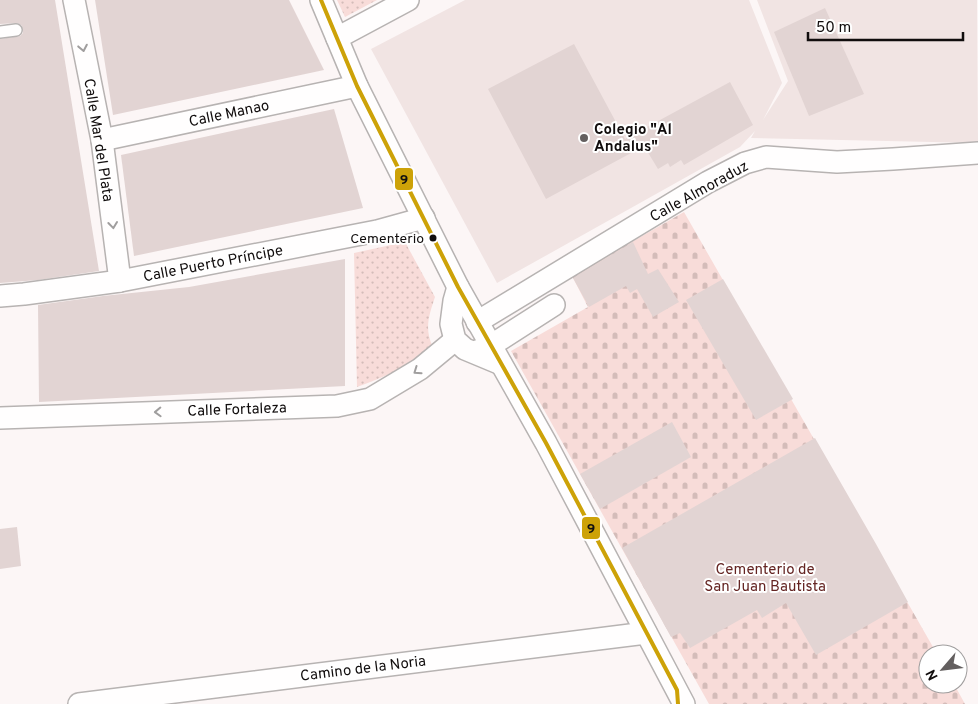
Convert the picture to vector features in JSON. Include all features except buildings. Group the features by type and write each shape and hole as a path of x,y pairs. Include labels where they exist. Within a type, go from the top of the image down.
{"street":[{"name":"Calle Mar del Plata","path":"74,0 102,140 120,281"},
{"path":"321,0 357,86 458,287 550,452 680,699"},
{"path":"337,38 408,0"},
{"name":"Calle Manao","path":"102,140 357,86"},
{"name":"Calle Almoraduz","path":"477,322 708,182 746,163 766,157 837,162 978,153"},
{"name":"Calle Puerto Príncipe","path":"0,296 120,281 377,230 424,218"},
{"path":"458,287 451,324 460,344 501,364"},
{"path":"460,344 479,351 554,306"},
{"name":"Calle Fortaleza","path":"0,418 337,406 370,398 460,344"},
{"name":"Camino de la Noria","path":"79,704 646,633"}],"lane":[{"path":"0,32 16,30"}],"shaded area":[{"name":"Colegio \"Al Andalus\"","path":"465,0 749,0 782,83 763,120 788,81 757,0 977,0 978,143 751,138 755,131 740,147 497,283 371,49"}],"green space":[{"path":"337,0 377,0 345,17"},
{"name":"Cementerio de San Juan Bautista","path":"684,212 931,644 918,644 918,694 960,694 965,704 709,704 511,351 588,307 572,276"},
{"path":"405,242 435,297 429,316 428,328 433,347 425,354 387,375 357,387 354,253"}],"transit line":[{"name":"9","path":"321,0 357,86 458,287 546,443 677,690 678,704"}],"place":[{"name":"Colegio \"Al Andalus\"","path":"584,138"},
{"name":"Cementerio","path":"433,238"}]}
